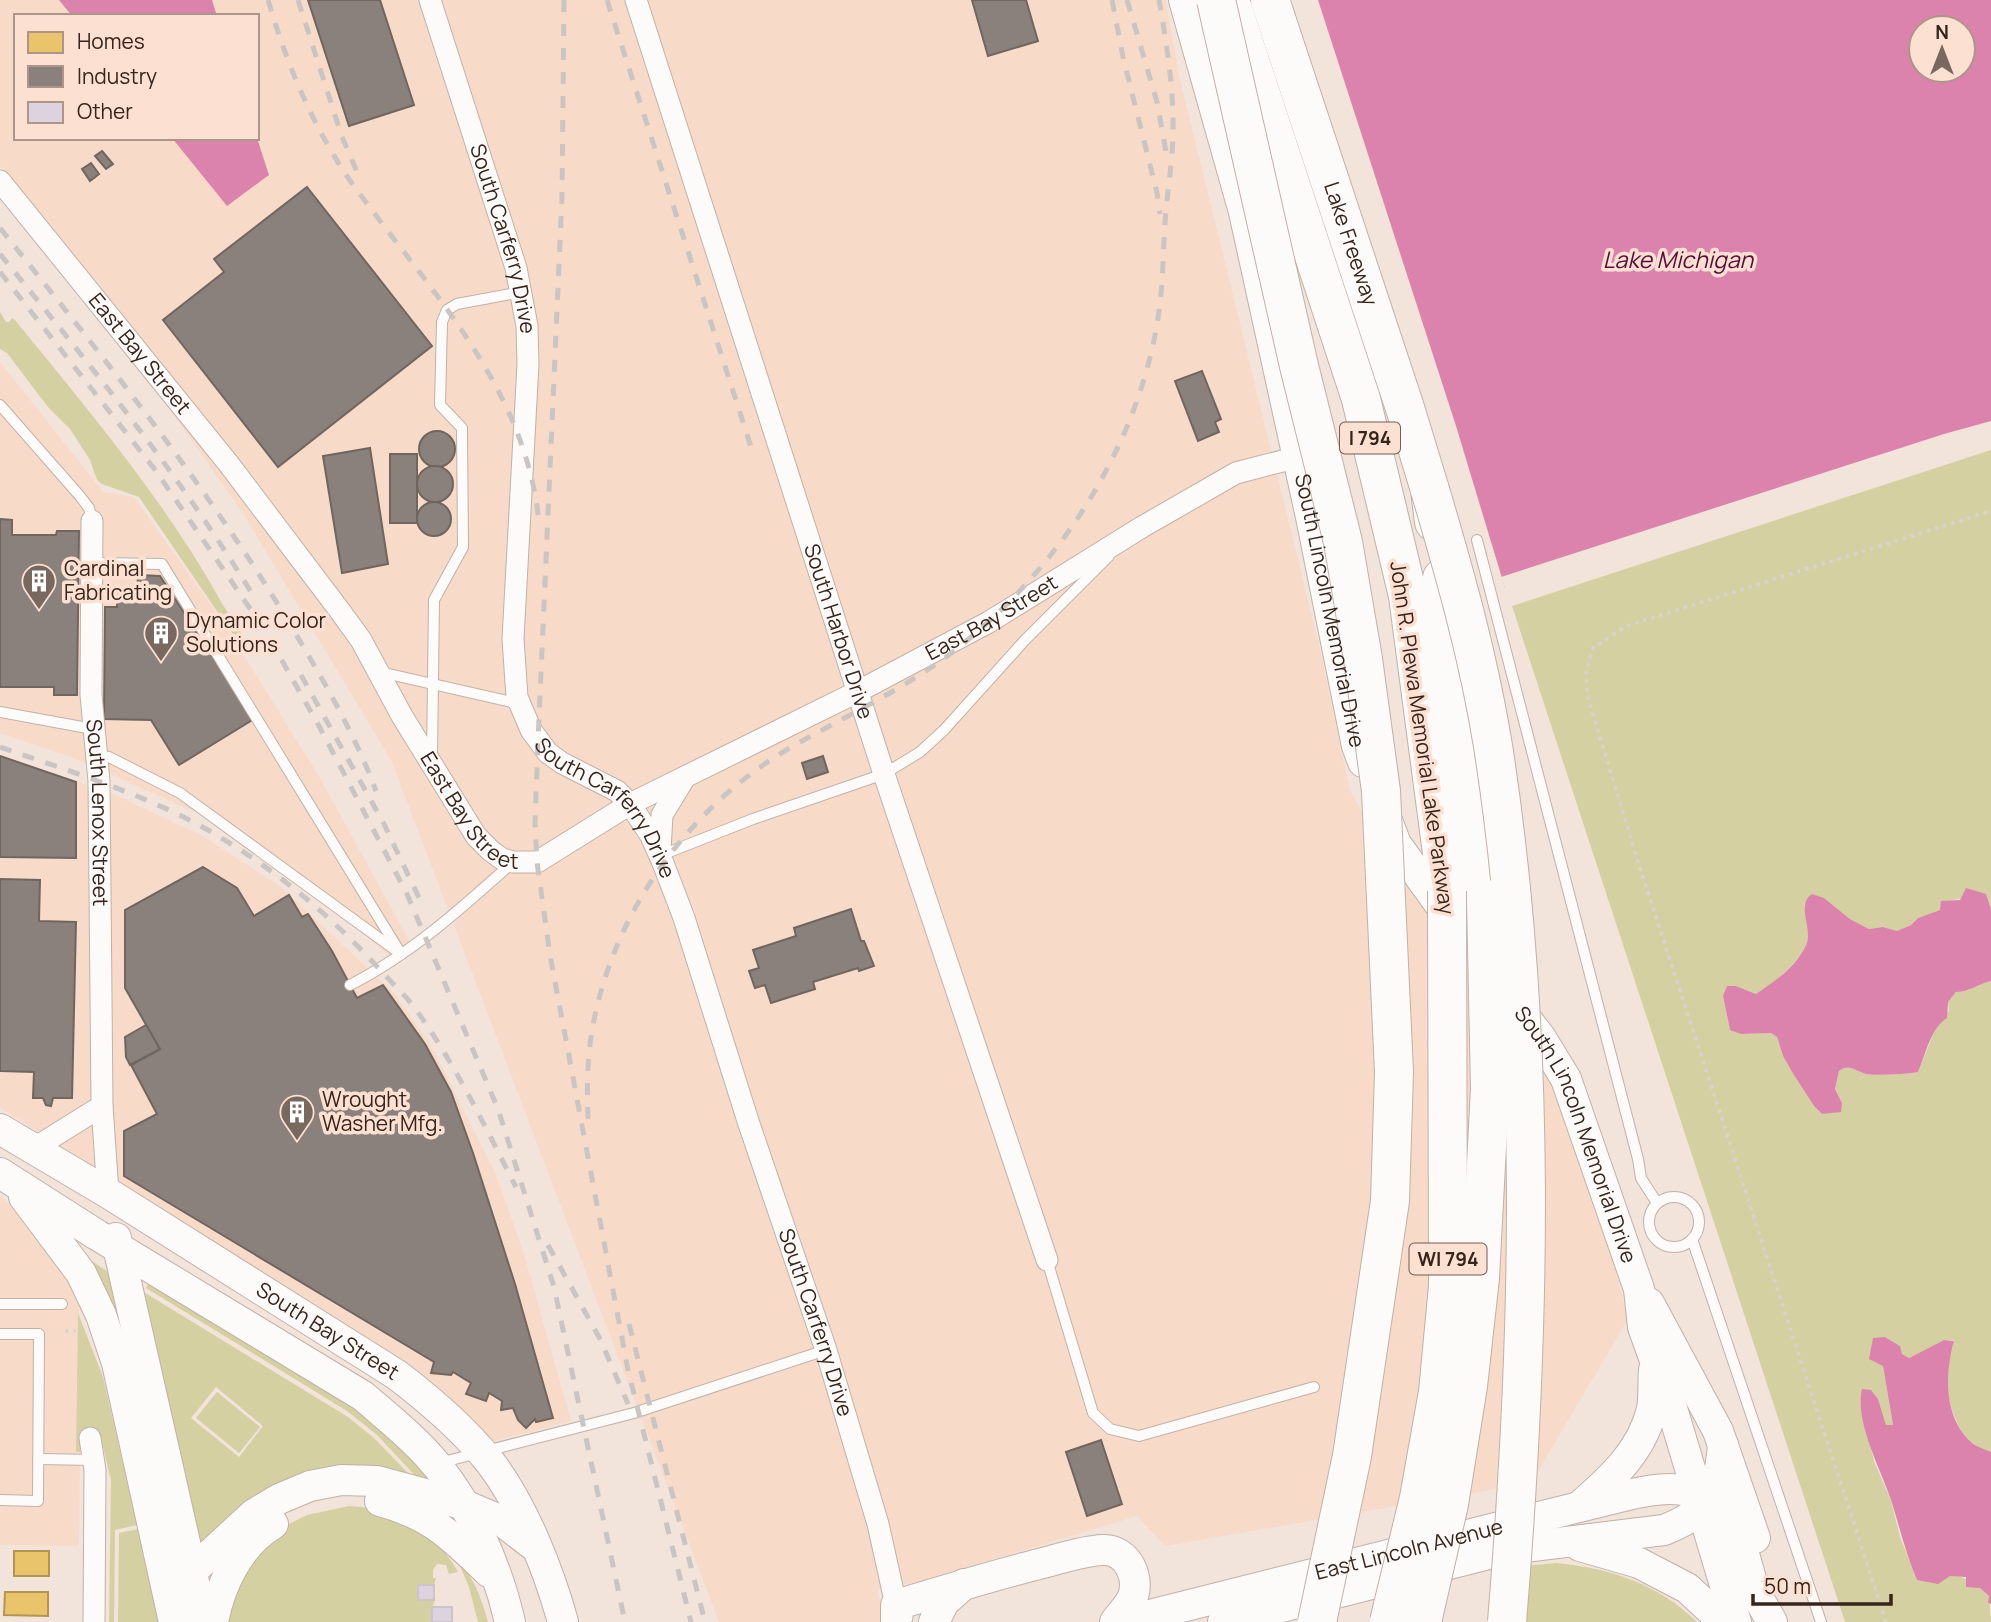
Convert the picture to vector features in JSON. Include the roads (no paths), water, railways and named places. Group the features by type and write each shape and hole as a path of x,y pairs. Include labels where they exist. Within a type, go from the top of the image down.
{"highway":[{"path":"1216,0 1299,366 1343,542 1363,659 1381,791 1394,1072 1390,1201 1352,1457 1317,1622"},
{"name":"John R. Plewa Memorial Lake Parkway","path":"1230,0 1361,399 1408,596 1447,891 1448,1286 1438,1392 1419,1498 1389,1622"},
{"name":"Lake Freeway","path":"1270,0 1430,490"},
{"path":"1430,490 1462,597 1493,744 1512,892 1525,1139 1524,1359 1516,1519 1507,1622"},
{"name":"John R. Plewa Memorial Lake Parkway","path":"1422,1622 1449,1504 1468,1386 1480,1278 1490,1088 1486,899 1430,490"}],"main road":[{"name":"South Lincoln Memorial Drive","path":"1184,0 1244,212 1298,457 1357,746 1396,844 1421,881 1541,1038 1566,1079 1635,1230 1643,1327 1704,1499 1737,1622"},
{"name":"South Bay Street","path":"0,1129 19,1167 118,1247 363,1396 400,1427 435,1464 462,1504 501,1583 510,1622"},
{"name":"South Bay Street","path":"19,1167 108,1193 397,1375 438,1407 491,1464 518,1509 538,1549 563,1622"},
{"path":"19,1167 81,1273 101,1315 120,1376 174,1619"},
{"path":"108,1193 203,1622"},
{"name":"South Lincoln Memorial Drive","path":"1639,1289 1659,1320 1718,1431 1764,1567 1779,1622"},
{"path":"1579,1507 1612,1479 1640,1441 1652,1408 1654,1360"},
{"path":"1723,1445 1720,1475 1704,1499 1727,1514 1737,1533 1755,1591 1772,1622"},
{"path":"174,1619 191,1572 254,1514 279,1499 310,1486 341,1480 377,1481 462,1504 502,1521 538,1549"},
{"name":"East Lincoln Avenue","path":"1122,1622 1653,1490 1704,1499"},
{"path":"213,1622 217,1600 230,1570 265,1528 292,1512 322,1502 350,1498 376,1500 404,1507 428,1518 501,1583"},
{"name":"East Lincoln Avenue","path":"1223,1622 1508,1549 1664,1530 1681,1524 1704,1499"},
{"path":"1562,1542 1639,1563 1687,1588 1724,1622"},
{"path":"899,1616 964,1584 1105,1550 1120,1555 1130,1565 1136,1581 1132,1600 1115,1622"},
{"path":"934,1622 944,1602 964,1584"}],"street":[{"name":"South Carferry Drive","path":"430,0 512,255 527,326 528,364 513,639 515,682 520,704 531,730 548,753 562,764 617,790 630,804 651,836 684,918 748,1121 826,1350 878,1524 899,1616"},
{"name":"South Harbor Drive","path":"636,0 884,774 1047,1260"},
{"name":"East Bay Street","path":"0,181 228,463 340,611 361,640 476,836 502,859 513,862 537,862 630,804 859,691 989,622 1132,533 1236,473 1298,457"},
{"name":"South Lenox Street","path":"92,521 91,695 99,781 102,1106 108,1193"},
{"path":"659,856 662,814 686,776"},
{"path":"19,1167 102,1106"},
{"path":"90,1438 94,1460 94,1622"}],"lane":[{"path":"432,764 434,600 463,548 462,428 440,405 442,322 447,310 457,304 521,292"},
{"path":"0,405 79,495 89,508 92,521"},
{"path":"659,856 753,819 884,774 920,752 944,730 1024,641 1132,533"},
{"path":"1477,540 1641,1178 1657,1203"},
{"path":"92,563 162,564 401,954"},
{"path":"378,671 433,686 520,704"},
{"path":"0,712 93,729"},
{"path":"96,755 109,757 180,793 401,954"},
{"path":"350,985 380,970 450,918 513,862"},
{"path":"1672,1196 1695,1207 1699,1224 1692,1239 1678,1247 1663,1245 1635,1230 1649,1218 1657,1203 1672,1196"},
{"path":"1692,1239 1821,1622"},
{"path":"1047,1260 1093,1412 1111,1429 1139,1436 1314,1387"},
{"path":"0,1304 62,1304"},
{"path":"0,1334 40,1334 38,1501 0,1500"},
{"path":"435,1464 634,1413 826,1350"},
{"path":"39,1459 94,1460"}],"water":[{"path":"59,0 212,0 216,14 70,14"},
{"name":"Lake Michigan","path":"1318,0 1991,0 1991,432 1505,588 1456,426"},
{"path":"174,140 258,140 269,175 227,206"},
{"path":"1966,888 1986,894 1991,909 1991,981 1956,992 1948,1002 1947,1018 1932,1035 1918,1072 1871,1075 1849,1068 1843,1069 1839,1071 1835,1089 1842,1103 1841,1112 1822,1114 1792,1072 1777,1037 1771,1033 1741,1034 1730,1030 1723,996 1727,986 1736,986 1756,994 1791,967 1802,953 1808,939 1805,904 1812,894 1824,898 1850,919 1869,929 1883,927 1897,931 1911,925 1918,918 1940,910 1941,901 1960,900"},
{"path":"1885,1337 1900,1346 1902,1354 1909,1358 1944,1340 1954,1341 1948,1380 1955,1420 1971,1442 1991,1452 1991,1604 1988,1603 1989,1596 1980,1588 1966,1587 1966,1577 1950,1576 1938,1584 1917,1580 1913,1570 1862,1416 1862,1389 1871,1390 1878,1399 1886,1425 1893,1425 1883,1366 1869,1359 1873,1338"}],"railway":[{"path":"268,0 301,92 323,137 349,179 440,299 493,382 515,426 530,473 539,523"},
{"path":"298,0 342,137 361,181"},
{"path":"564,0 562,197 538,741 535,823 537,862 550,955 628,1370 691,1622"},
{"path":"607,0 752,450"},
{"path":"1112,0 1160,214"},
{"path":"1127,0 1157,102 1166,152"},
{"path":"588,1119 589,1053 602,988 617,946 636,906 687,834 718,802 751,774 788,749 922,674 963,644 999,612 1063,539 1114,456 1133,412 1148,365 1161,295 1173,118 1159,0"},
{"path":"0,228 152,422 224,522 326,686 348,727 376,791"},
{"path":"0,254 165,464 254,597"},
{"path":"0,272 156,471 264,629 319,726 407,894 498,1109 554,1287 625,1622"},
{"path":"301,675 383,822 422,904"},
{"path":"0,747 125,791 173,812 223,839 296,890 341,930 414,1007 456,1072 516,1187"},
{"path":"548,1245 600,1339 628,1404"},
{"path":"629,1324 705,1622"}],"place":[{"name":"Cardinal Fabricating","path":"39,611"},
{"name":"Dynamic Color Solutions","path":"161,663"},
{"name":"Wrought Washer Mfg.","path":"297,1142"}]}
